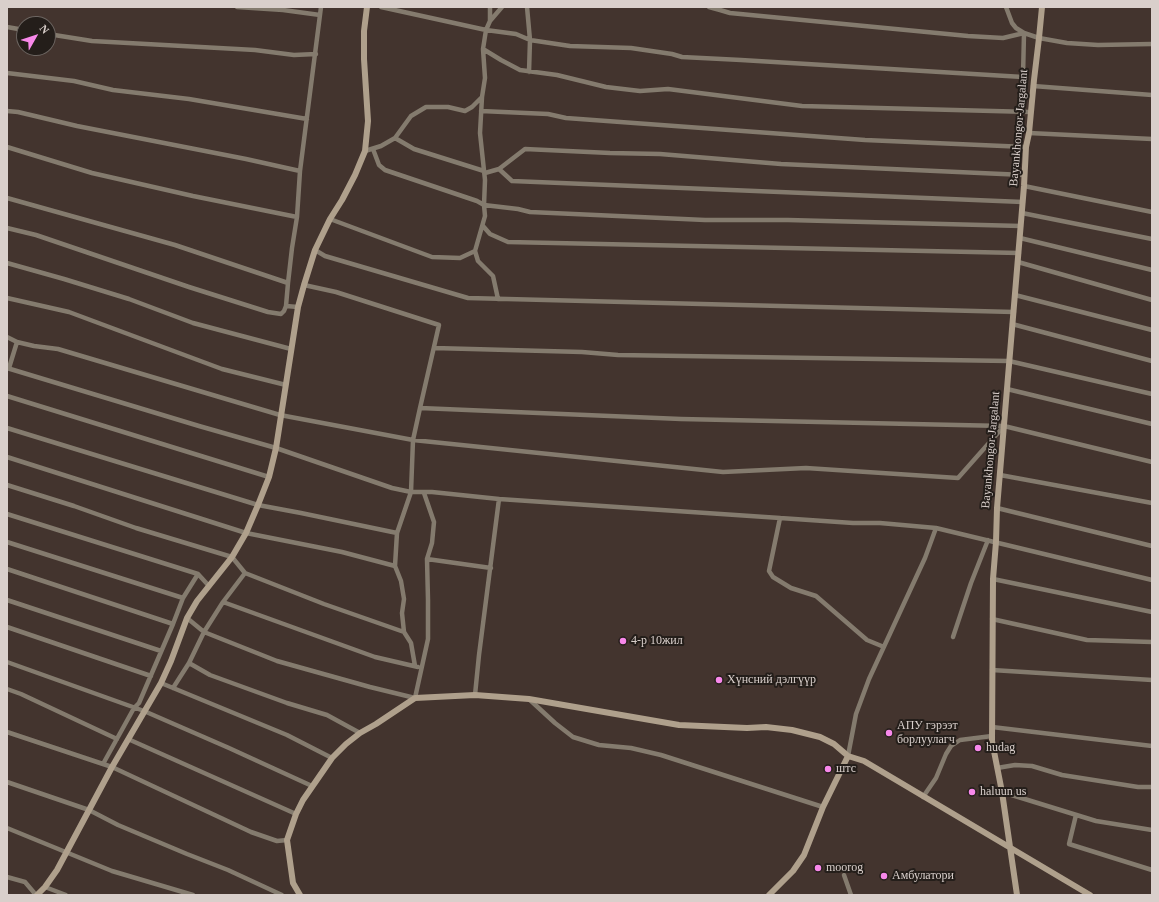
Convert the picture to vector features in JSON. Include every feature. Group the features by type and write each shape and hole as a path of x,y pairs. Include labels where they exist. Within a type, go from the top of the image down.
{"street":[{"path":"237,7 283,10 320,15"},
{"path":"7,228 36,234 189,288 268,312 281,314 286,306 292,248 297,218 300,171 321,7"},
{"path":"7,877 25,882 37,895 45,887 57,870 112,767 161,683 172,661 187,618 196,601 232,557 246,533 258,506 269,476 276,448 290,349 298,307 314,250 355,175 365,151 368,121 364,59 364,31 367,7"},
{"path":"382,7 486,30 516,34 530,40 570,46 631,48 672,54 682,57 1024,77 1033,83 1152,94"},
{"path":"490,7 490,22"},
{"path":"498,299 493,276 478,261 475,251 485,216 484,172 480,133 482,97 485,78 483,49 486,30 490,22 502,7"},
{"path":"527,7 530,40 529,72"},
{"path":"709,7 720,8 730,13 968,36 1003,38 1024,33"},
{"path":"1006,7 1012,23 1016,28 1024,33 1039,38 1075,44 1152,44"},
{"name":"Bayankhongor-Jargalant","path":"1017,895 992,736 993,579 997,508 1019,253 1026,147 1029,133 1042,7"},
{"path":"1024,33 1024,77"},
{"path":"56,35 92,41 255,50 294,55 316,54"},
{"path":"483,49 520,70 557,75 581,81 640,91 668,89 802,106 1031,112"},
{"path":"7,73 74,82 113,90 189,99 307,119"},
{"path":"365,151 382,146 395,138 411,116 426,107 448,107 465,111 472,107 482,97"},
{"path":"7,111 18,112 77,126 300,171"},
{"path":"481,111 548,114 566,118 865,140 1026,147"},
{"path":"1029,133 1152,139"},
{"path":"395,138 414,149 484,172 499,169 525,148 610,153 660,154 781,164 1024,175"},
{"path":"7,147 92,173 297,218"},
{"path":"373,149 379,165 385,170 477,200 484,205 518,208 530,212 705,220 788,220 1021,226"},
{"path":"499,169 512,181 1023,202"},
{"path":"1024,186 1152,212"},
{"path":"7,198 175,245 288,283"},
{"path":"1022,213 1152,239"},
{"path":"330,219 432,257 460,258 475,251"},
{"path":"483,226 490,234 508,242 1019,253"},
{"path":"1020,238 1152,270"},
{"path":"314,250 325,256 468,298 1014,312"},
{"path":"1018,262 1152,300"},
{"path":"7,263 64,279 193,323 290,349"},
{"path":"304,285 336,292 439,325 413,440 411,492 397,532 394,566 401,582 404,599 402,613 404,632 411,643 415,666"},
{"path":"1015,295 1152,330"},
{"path":"7,298 70,312 222,369 286,385"},
{"path":"286,306 298,307"},
{"path":"1012,324 1152,361"},
{"path":"7,337 17,342 58,349 280,415 413,440 723,472 806,468 958,478 1004,426"},
{"path":"17,342 8,368 276,448 392,488 411,492 432,492 499,499 853,523 880,523 936,528 1152,580"},
{"path":"434,348 582,352 618,355 1009,361 1152,394"},
{"path":"1007,389 1152,424"},
{"path":"7,396 269,476"},
{"path":"420,408 681,419 1004,426 1152,462"},
{"path":"7,428 258,506 397,532"},
{"path":"7,457 246,533 342,552 394,566"},
{"path":"1000,475 1152,504"},
{"path":"7,485 74,506 136,528 232,557 245,573 324,604 404,632"},
{"path":"300,895 293,882 288,840 296,814 303,800 332,758 346,744 360,733 415,698 428,639 427,559 432,543 434,522 424,493"},
{"path":"475,695 499,499"},
{"path":"997,508 1152,546"},
{"path":"7,514 198,574 209,586"},
{"path":"780,518 769,571 773,577 791,588 816,596 868,640 884,647"},
{"path":"768,895 793,871 804,855 823,807 848,756 856,714 869,679 925,558 936,528"},
{"path":"953,637 971,583 988,540"},
{"path":"7,542 183,598"},
{"path":"427,559 491,568"},
{"path":"7,569 173,624"},
{"path":"173,688 189,663 204,632 223,602 245,573"},
{"path":"103,764 134,708 139,703 183,598 198,574"},
{"path":"993,579 1152,612"},
{"path":"7,600 161,651"},
{"path":"223,602 375,656 421,668"},
{"path":"187,618 204,632 276,661 415,698 475,695 529,699 679,725 792,730 820,737 834,744 848,756 864,761 1090,895"},
{"path":"992,618 1087,640 1152,642"},
{"path":"7,628 151,676"},
{"path":"7,662 144,712 229,748 312,786"},
{"path":"189,663 210,675 287,703 328,715 360,733"},
{"path":"992,670 1152,680"},
{"path":"161,683 287,735 332,758"},
{"path":"7,689 21,694 116,739"},
{"path":"529,699 555,722 574,736 599,745 631,748 661,755 823,807"},
{"path":"992,727 1152,746"},
{"path":"7,732 112,767 251,832 277,841 288,840"},
{"path":"923,797 936,778 951,746 960,740 992,736"},
{"path":"128,739 296,814"},
{"path":"997,768 1015,765 1032,766 1062,775 1138,787 1152,787"},
{"path":"7,782 89,810 118,825 228,870 282,895"},
{"path":"1002,792 1096,821 1152,830"},
{"path":"1076,815 1069,844 1152,870"},
{"path":"7,828 112,871 193,895"},
{"path":"844,875 851,895"},
{"path":"45,887 66,895"}],"place":[{"name":"4-р 10жил","path":"623,641"},
{"name":"Хүнсний дэлгүүр","path":"719,680"},
{"name":"АПУ гэрээт борлуулагч","path":"889,733"},
{"name":"hudag","path":"978,748"},
{"name":"штс","path":"828,769"},
{"name":"haluun us","path":"972,792"},
{"name":"moorog","path":"818,868"},
{"name":"Амбулатори","path":"884,876"}]}
